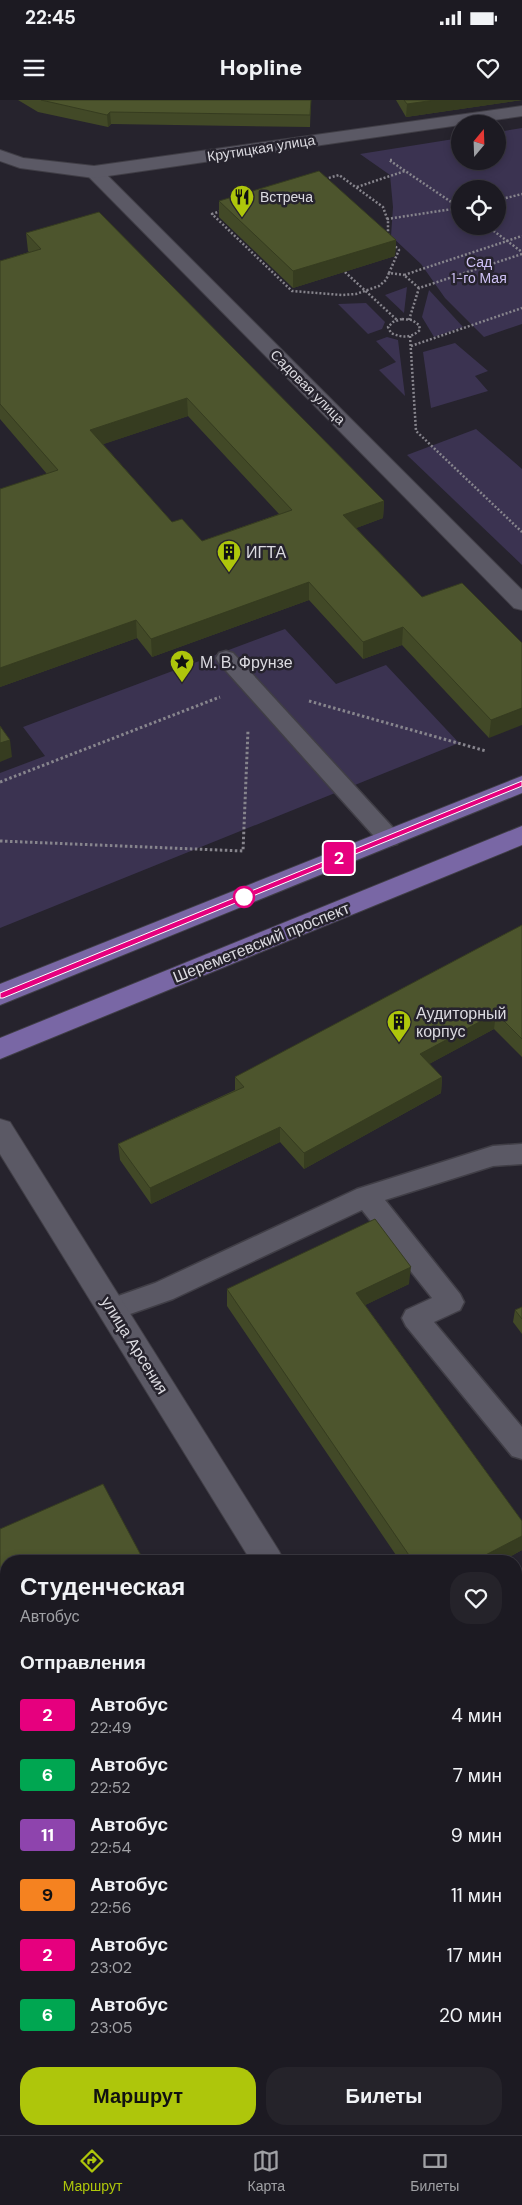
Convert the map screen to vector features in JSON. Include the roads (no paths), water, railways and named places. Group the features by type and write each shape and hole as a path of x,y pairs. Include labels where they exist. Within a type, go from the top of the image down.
{"main road":[{"path":"0,995 522,784"},
{"name":"Шереметевский проспект","path":"0,1049 522,835"}],"street":[{"name":"Крутицкая улица","path":"0,156 20,163 94,172 522,111"},
{"name":"Садовая улица","path":"94,172 522,603"},
{"name":"улица Арсения","path":"0,1130 264,1555"}],"lane":[{"path":"226,658 389,838"},
{"path":"113,1309 164,1291 366,1196 493,1156 522,1154"},
{"path":"366,1196 451,1302 415,1318 522,1447"}],"place":[{"name":"Встреча","path":"242,218"},
{"name":"ИГТА","path":"229,573"},
{"name":"М. В. Фрунзе","path":"182,683"},
{"name":"Аудиторный корпус","path":"399,1043"}],"park label":[{"name":"Сад 1-го Мая","path":"479,270"}]}
